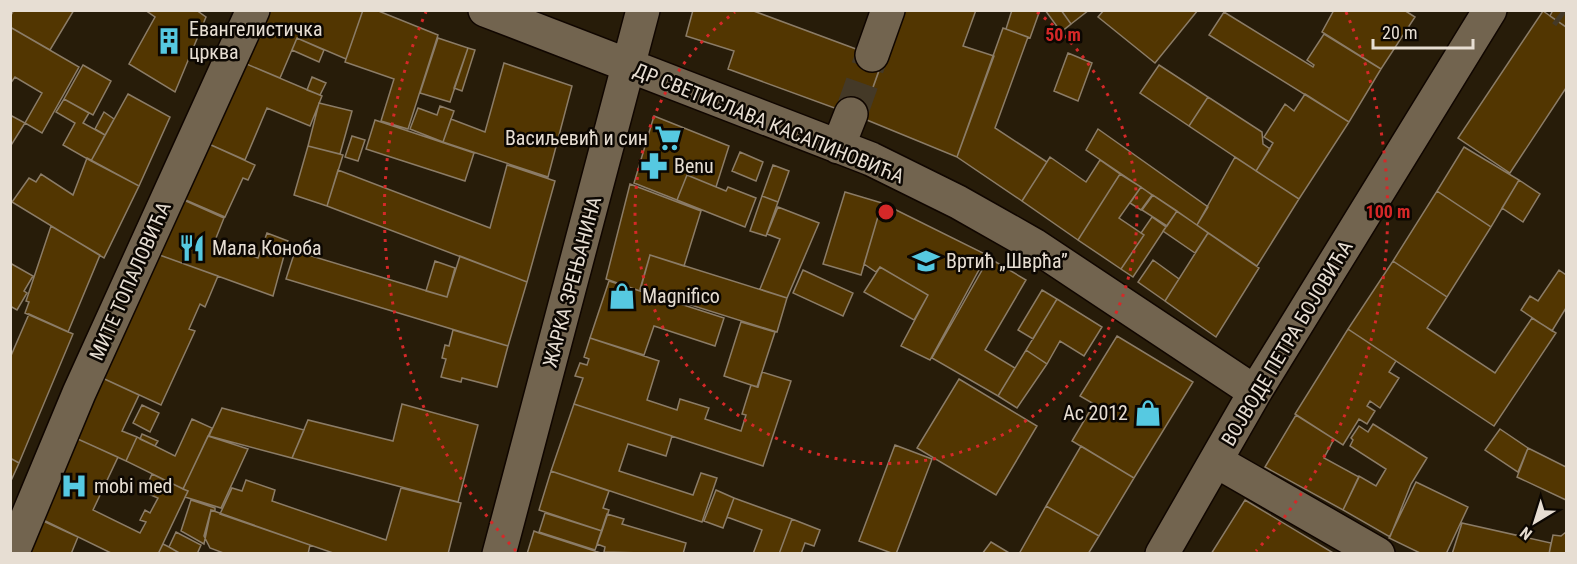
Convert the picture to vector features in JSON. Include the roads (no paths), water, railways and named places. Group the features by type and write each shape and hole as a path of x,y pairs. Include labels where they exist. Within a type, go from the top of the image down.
{"street":[{"name":"МИТЕ ТОПАЛОВИЋА","path":"12,554 79,393 252,10"},
{"name":"ДР СВЕТИСЛАВА КАСАПИНОВИЋА","path":"485,10 871,159 958,202 1034,245 1255,392"},
{"name":"ЖАРКА ЗРЕЊАНИНА","path":"499,554 643,10"},
{"path":"872,55 888,10"},
{"name":"ВОЈВОДЕ ПЕТРА БОЈОВИЋА","path":"1162,554 1255,392 1490,10"},
{"path":"838,147 851,114"},
{"path":"1216,461 1378,554"}],"tunnel":[{"path":"1562,10 1566,13"},
{"path":"851,114 872,55"}],"place":[{"name":"Евангелистичка црква","path":"169,41"},
{"name":"Васиљевић и син","path":"668,138"},
{"name":"Benu","path":"654,166"},
{"name":"Мала Коноба","path":"192,248"},
{"name":"Вртић „Шврћа”","path":"926,261"},
{"name":"Magnifico","path":"622,296"},
{"name":"Ас 2012","path":"1148,413"},
{"name":"mobi med","path":"74,486"}]}
